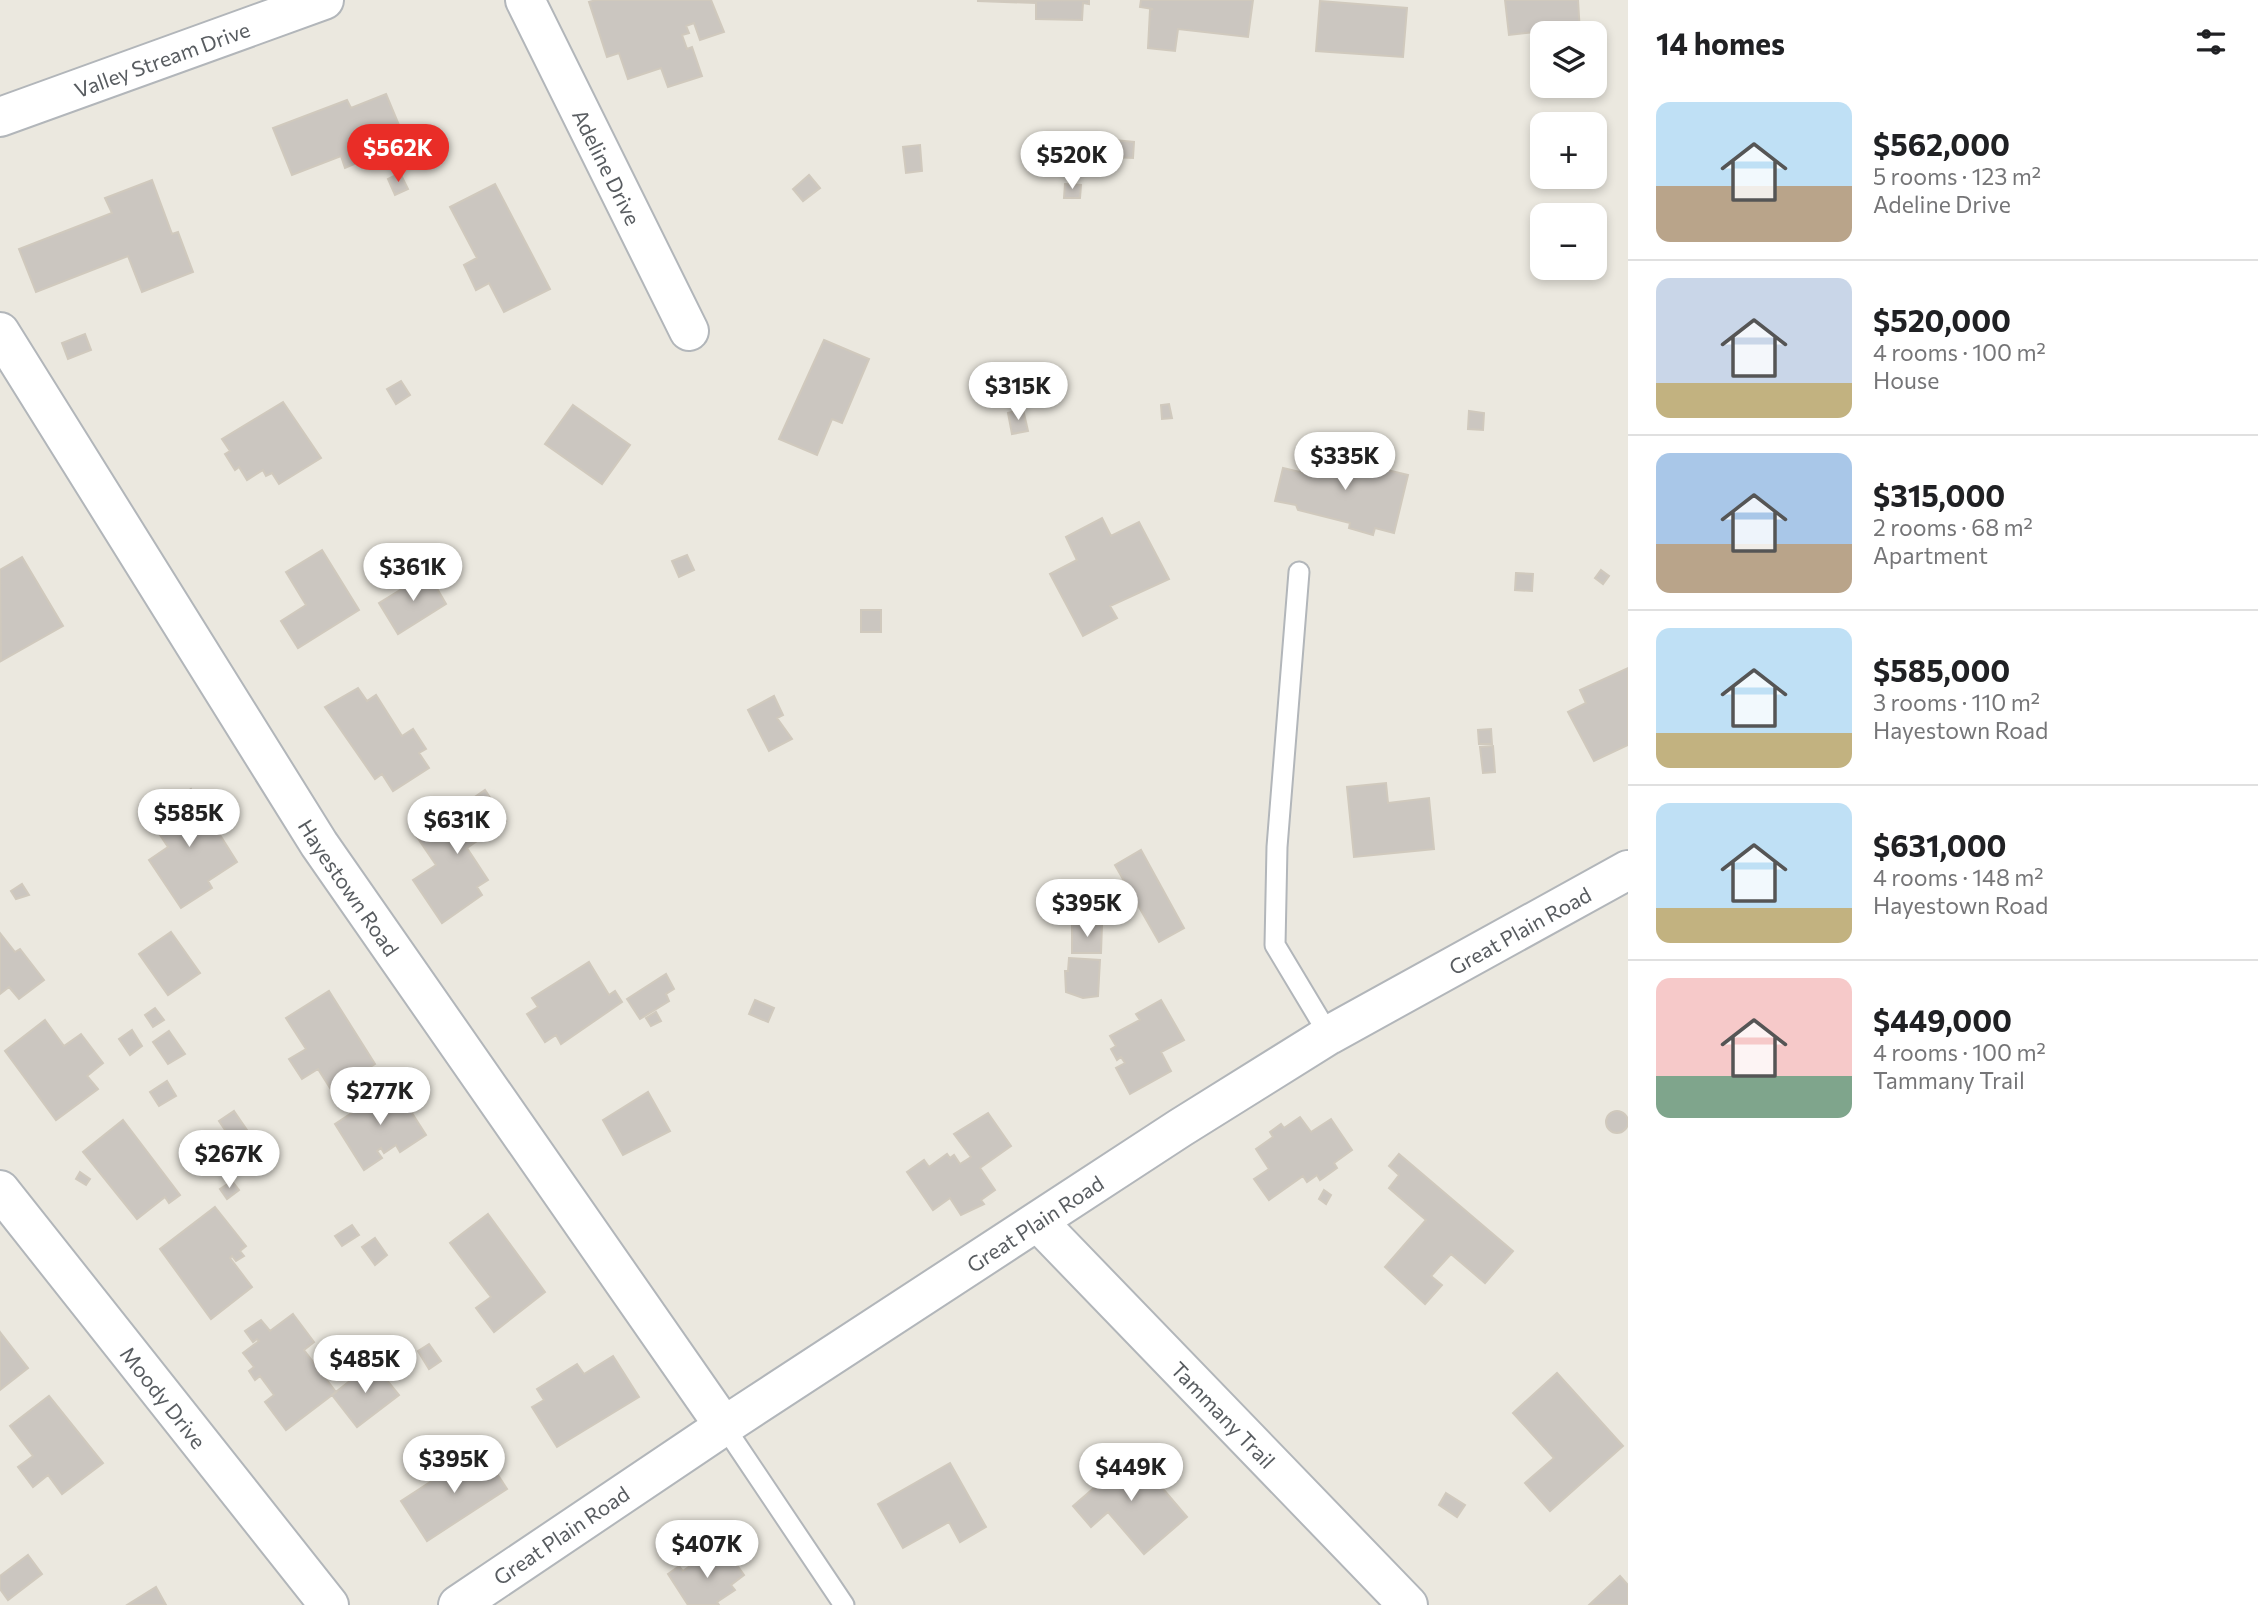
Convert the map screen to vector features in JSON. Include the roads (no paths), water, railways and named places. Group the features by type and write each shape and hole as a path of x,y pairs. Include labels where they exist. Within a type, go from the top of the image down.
{"street":[{"name":"Valley Stream Drive","path":"0,117 324,0"},
{"name":"Adeline Drive","path":"526,0 689,331"},
{"name":"Hayestown Road","path":"0,332 319,844 724,1426"},
{"name":"Great Plain Road","path":"478,1599 724,1426 1039,1223 1180,1128 1329,1035 1628,870"},
{"name":"Moody Drive","path":"0,1190 329,1605"},
{"name":"Tammany Trail","path":"1039,1223 1408,1605"}],"lane":[{"path":"1298,572 1277,847 1275,945 1329,1035"},
{"path":"724,1426 844,1605"}]}
